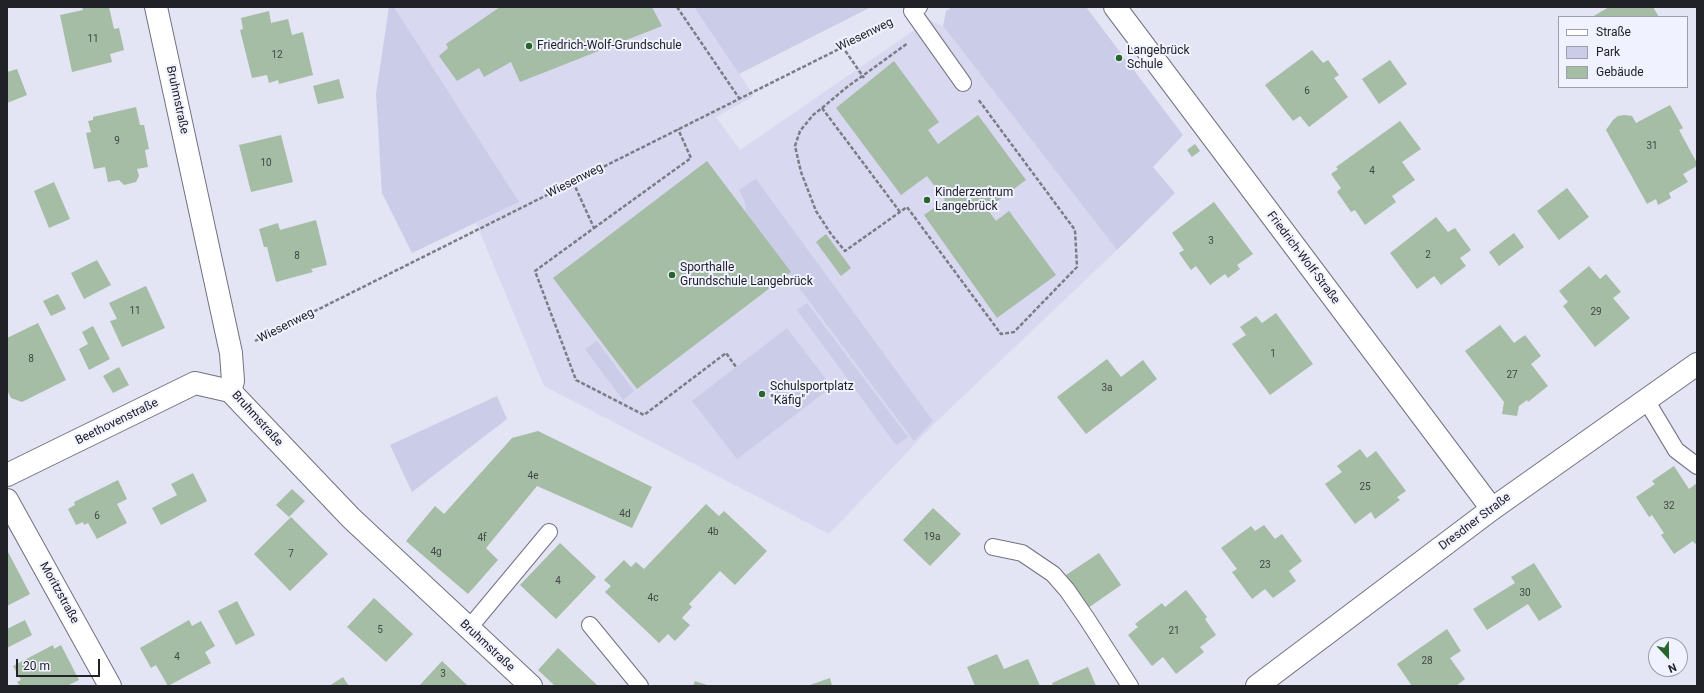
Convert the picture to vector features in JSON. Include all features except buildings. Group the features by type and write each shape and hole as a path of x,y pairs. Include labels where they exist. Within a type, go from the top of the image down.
{"street":[{"name":"Bruhmstraße","path":"156,7 231,353 233,381 230,391 351,518 531,686"},
{"name":"Friedrich-Wolf-Straße","path":"1115,7 1492,509"},
{"name":"Dresdner Straße","path":"1257,686 1492,509 1697,364"},
{"name":"Beethovenstraße","path":"7,475 195,383 230,391"},
{"name":"Moritzstraße","path":"7,500 110,686"}],"lane":[{"path":"916,9 925,30 962,83"},
{"path":"1646,400 1676,450 1697,466"},
{"path":"469,628 549,532"},
{"path":"993,547 1022,553 1053,574 1067,590 1087,619 1130,686"},
{"path":"590,625 640,686"}],"path":[{"path":"677,7 739,98"},
{"name":"Wiesenweg","path":"231,353 916,9"},
{"path":"925,30 813,115 800,131 795,146 801,172 816,211 831,234 845,251 907,207 1001,334 1014,332 1077,267 1075,230 983,105 962,83"},
{"path":"842,46 863,77"},
{"path":"822,108 900,212"},
{"path":"678,129 691,158 535,270 576,380 644,415 726,353 736,367"},
{"path":"573,182 594,228"}],"shaded area":[{"path":"394,7 694,7 754,96 716,117 740,150 929,20 943,26 1117,250 936,422 829,534 544,386 476,223 518,202"}],"green space":[{"path":"389,7 394,7 519,202 412,253 382,193 376,94"},
{"path":"694,7 871,7 739,74"},
{"path":"952,7 1086,7 1183,135 1153,167 1175,193 1117,250 943,26 946,11"},
{"path":"756,179 933,421 914,441 746,217 745,202 739,190"},
{"path":"807,303 908,437 896,445 797,310"},
{"name":"Schulsportplatz \"Käfig\"","path":"787,328 832,387 737,459 692,401"},
{"path":"597,341 634,391 623,400 585,349"},
{"path":"497,396 507,419 412,492 390,445"}],"place":[{"name":"Friedrich-Wolf-Grundschule","path":"529,46"},
{"name":"Langebrück Schule","path":"1119,58"},
{"name":"Kinderzentrum Langebrück","path":"927,200"},
{"name":"Sporthalle Grundschule Langebrück","path":"672,275"},
{"name":"Schulsportplatz \"Käfig\"","path":"762,394"}]}
